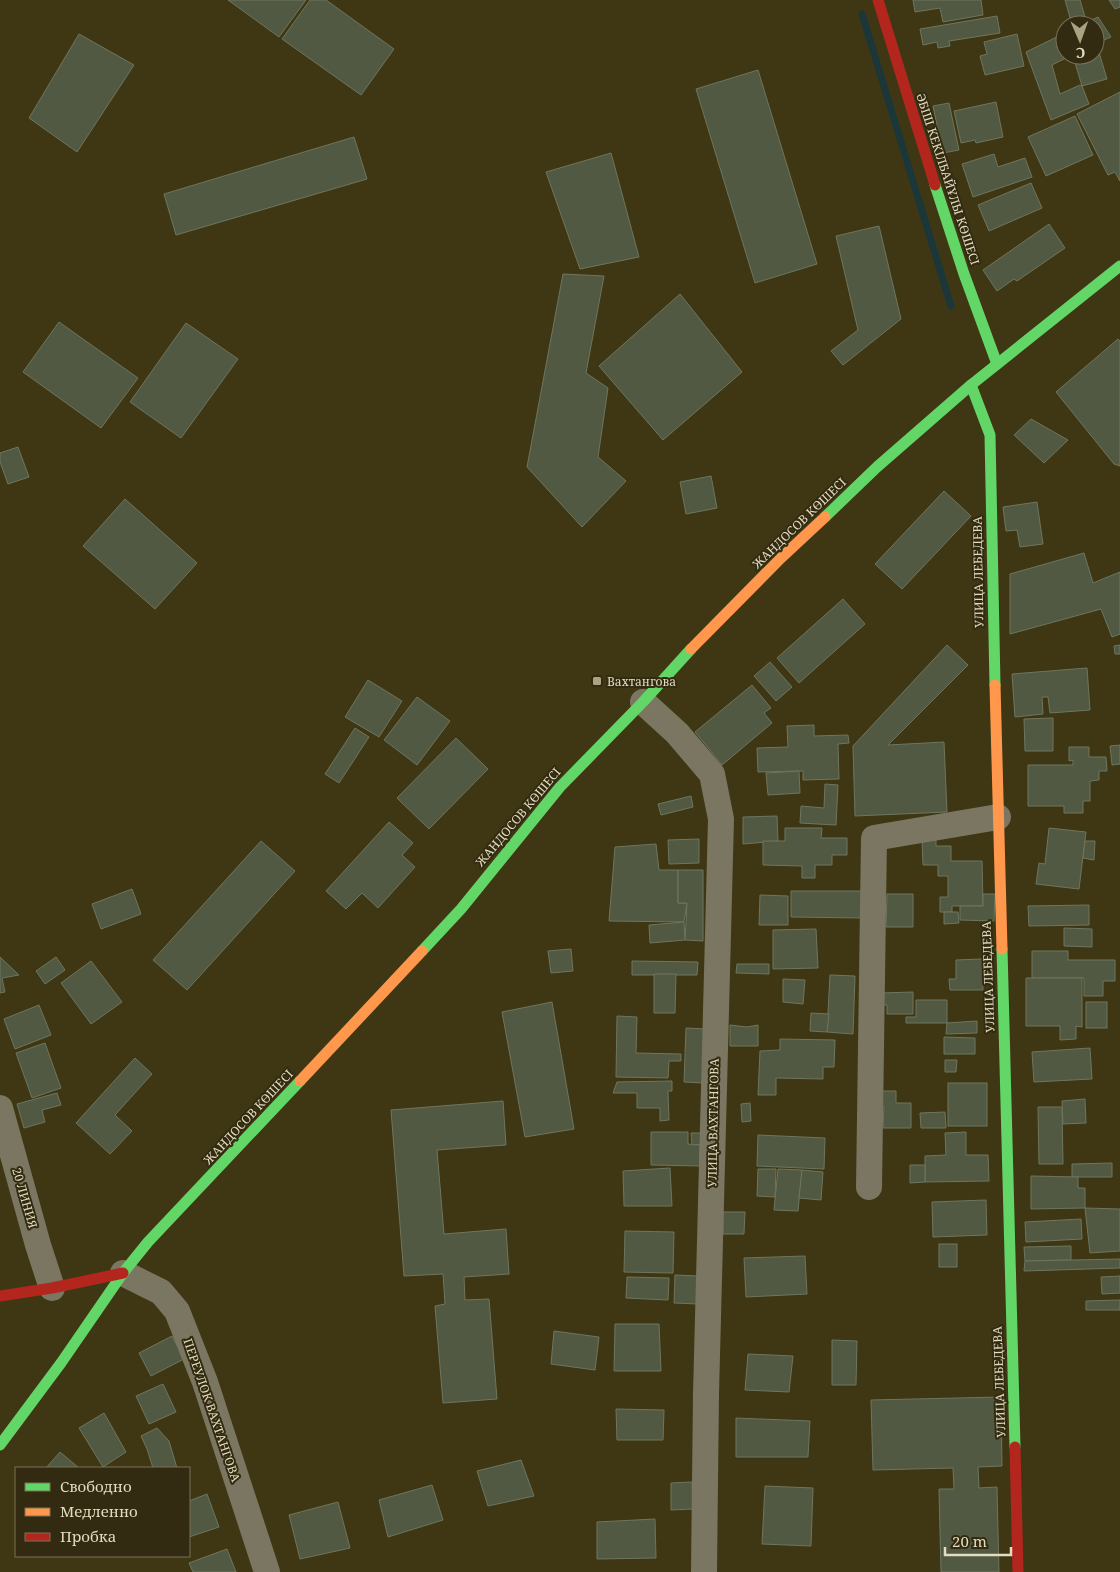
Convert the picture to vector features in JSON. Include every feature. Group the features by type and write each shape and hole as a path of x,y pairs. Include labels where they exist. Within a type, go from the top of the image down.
{"main road":[{"name":"ӘБІШ КЕКІЛБАЙҰЛЫ КӨШЕСІ","path":"878,0 940,202 979,318 997,364"},
{"name":"ЖАНДОСОВ КӨШЕСІ","path":"0,1445 148,1242 435,938 461,909 560,787 644,702 689,651 781,558 877,467 971,385 1120,266"},
{"name":"УЛИЦА ЛЕБЕДЕВА","path":"971,385 990,435 1018,1572"},
{"path":"0,1296 52,1288 124,1273"}],"street":[{"name":"УЛИЦА ВАХТАНГОВА","path":"644,702 677,733 712,774 720,819 706,1394 704,1572"},
{"path":"869,1187 874,838 998,818"},
{"name":"20 ЛИНИЯ","path":"0,1108 38,1245 52,1288"},
{"name":"ПЕРЕУЛОК ВАХТАНГОВА","path":"124,1273 161,1292 177,1311 205,1382 267,1572"}],"building":[{"path":"228,0 306,0 279,37"},
{"path":"310,0 326,0 394,49 361,95 282,39"},
{"path":"913,0 981,0 983,15 943,22 940,8 915,12"},
{"path":"1065,0 1080,0 1084,15 1069,15"},
{"path":"1109,0 1120,0 1120,7 1115,9"},
{"path":"997,16 1000,33 949,41 950,46 938,48 937,42 923,45 920,29"},
{"path":"1105,28 1111,37 1105,40"},
{"path":"79,34 134,65 77,152 29,118"},
{"path":"1017,34 1024,66 985,75 980,56 987,54 984,42"},
{"path":"1055,38 1055,64 1052,65 1060,94 1080,85 1089,104 1051,120 1026,52"},
{"path":"1076,65 1103,65 1107,79 1082,86"},
{"path":"758,70 817,264 755,283 696,89"},
{"path":"1120,92 1120,181 1115,172 1108,175 1077,114"},
{"path":"996,102 1003,137 976,143 975,140 961,143 954,111"},
{"path":"949,103 959,150 943,153 933,106"},
{"path":"1075,116 1093,155 1046,176 1028,137"},
{"path":"354,137 367,179 176,235 164,194"},
{"path":"611,153 639,257 580,269 546,172"},
{"path":"994,154 998,167 1025,158 1032,177 973,197 962,164"},
{"path":"1031,183 1042,208 989,231 978,205"},
{"path":"1049,224 1065,248 1017,281 1014,279 997,291 983,270"},
{"path":"879,226 901,319 843,365 831,351 858,330 836,236"},
{"path":"563,274 604,276 586,373 608,388 598,457 626,481 582,527 527,467"},
{"path":"680,294 742,372 663,440 599,366"},
{"path":"59,322 138,378 101,428 23,372"},
{"path":"186,323 238,359 181,438 130,402"},
{"path":"1118,339 1120,341 1120,466 1114,464 1056,392"},
{"path":"1031,419 1068,440 1044,463 1014,435"},
{"path":"18,447 29,477 8,484 0,462 0,453"},
{"path":"711,476 717,508 686,514 680,482"},
{"path":"944,491 971,516 902,589 875,564"},
{"path":"125,499 197,563 155,609 83,546"},
{"path":"1037,502 1043,544 1020,547 1017,530 1006,531 1003,507"},
{"path":"1084,553 1093,583 1120,572 1120,634 1112,637 1101,609 1010,634 1010,574"},
{"path":"843,599 865,624 799,683 777,658"},
{"path":"947,645 968,665 888,745 944,742 947,812 855,816 853,746"},
{"path":"1120,645 1120,654 1115,654 1114,646"},
{"path":"770,662 792,687 776,701 754,676"},
{"path":"1087,668 1090,710 1050,713 1048,697 1042,697 1043,714 1015,717 1012,674"},
{"path":"368,680 402,701 379,737 345,717"},
{"path":"752,685 771,708 764,713 772,723 722,765 695,732"},
{"path":"417,697 450,721 417,765 384,740"},
{"path":"1053,718 1053,751 1025,751 1024,719"},
{"path":"814,725 814,736 848,735 849,743 838,744 839,779 803,780 803,771 758,772 757,748 788,747 787,726"},
{"path":"355,728 369,737 339,783 325,774"},
{"path":"456,738 488,769 429,829 397,798"},
{"path":"1120,745 1120,764 1112,765 1110,746"},
{"path":"1069,747 1089,747 1089,757 1106,757 1107,771 1099,771 1099,780 1090,781 1090,801 1083,801 1083,813 1064,813 1064,806 1028,806 1028,765 1073,765 1073,760 1069,761"},
{"path":"799,771 800,793 768,795 766,773"},
{"path":"825,784 838,785 836,825 800,823 801,806 824,808"},
{"path":"691,796 693,807 661,815 658,804"},
{"path":"777,816 778,841 743,844 743,817"},
{"path":"389,822 413,843 402,855 415,867 378,908 362,893 346,909 326,891"},
{"path":"785,828 822,828 821,838 847,838 847,855 832,855 832,865 815,865 815,878 802,878 802,866 763,865 763,841 785,841"},
{"path":"1049,828 1086,832 1079,889 1036,884 1039,863 1045,864"},
{"path":"699,839 699,863 669,864 668,840"},
{"path":"922,840 936,840 936,846 951,846 951,861 982,861 983,906 952,906 952,912 940,912 940,897 948,897 948,876 938,876 938,865 923,865"},
{"path":"261,841 295,871 187,990 153,960"},
{"path":"1085,841 1095,841 1094,860 1083,858"},
{"path":"656,844 659,870 678,870 678,903 687,903 684,922 609,921 615,847"},
{"path":"678,870 703,870 703,941 685,940 687,903 678,903"},
{"path":"132,889 141,914 101,929 92,904"},
{"path":"791,891 863,891 863,918 791,917"},
{"path":"887,894 913,894 913,927 886,927"},
{"path":"983,894 995,894 994,921 960,920 960,906 983,906"},
{"path":"760,895 788,896 788,925 759,925"},
{"path":"1089,905 1089,925 1029,926 1028,906"},
{"path":"944,912 958,912 959,923 944,924"},
{"path":"684,922 685,940 650,943 649,925"},
{"path":"1064,928 1092,929 1092,947 1064,946"},
{"path":"816,929 818,968 773,969 773,930"},
{"path":"571,949 573,971 551,973 548,951"},
{"path":"1032,951 1068,951 1068,960 1115,960 1115,981 1103,981 1103,996 1084,996 1084,978 1032,978"},
{"path":"0,957 19,975 2,978 5,992 0,993"},
{"path":"56,957 65,970 45,984 36,971"},
{"path":"982,959 983,990 950,990 949,979 956,979 956,960"},
{"path":"91,961 122,1002 91,1024 61,983"},
{"path":"632,961 698,962 697,975 632,975"},
{"path":"737,964 769,964 769,974 736,973"},
{"path":"654,974 676,974 675,1013 654,1013"},
{"path":"830,975 855,976 853,1034 827,1032"},
{"path":"1026,978 1082,978 1082,1027 1076,1026 1076,1039 1060,1040 1060,1026 1026,1026"},
{"path":"783,979 805,980 803,1004 783,1002"},
{"path":"913,992 913,1014 887,1014 887,1005 880,1005 880,993"},
{"path":"916,1000 947,1000 947,1023 906,1023 906,1017 916,1017"},
{"path":"552,1002 574,1129 525,1137 502,1012"},
{"path":"1086,1002 1107,1002 1107,1028 1086,1028"},
{"path":"39,1005 51,1035 15,1049 4,1019"},
{"path":"811,1013 829,1014 827,1032 810,1031"},
{"path":"617,1016 637,1017 636,1053 681,1054 681,1061 669,1061 668,1078 616,1077"},
{"path":"977,1021 977,1033 946,1034 947,1023"},
{"path":"730,1025 747,1027 758,1025 758,1046 730,1046"},
{"path":"686,1028 706,1029 703,1083 684,1082"},
{"path":"944,1037 975,1038 975,1054 944,1054"},
{"path":"780,1039 835,1040 834,1067 823,1067 823,1079 776,1078 776,1095 758,1095 760,1051 780,1050"},
{"path":"45,1043 61,1088 32,1098 16,1053"},
{"path":"1090,1048 1092,1079 1034,1082 1032,1052"},
{"path":"135,1058 152,1074 115,1115 132,1131 110,1154 76,1123"},
{"path":"945,1060 957,1060 956,1072 945,1072"},
{"path":"672,1081 672,1091 668,1091 669,1120 660,1121 660,1108 637,1108 637,1093 613,1093 617,1082"},
{"path":"948,1083 987,1083 987,1126 948,1126"},
{"path":"874,1091 896,1091 896,1103 911,1103 911,1128 883,1128 884,1107 874,1098"},
{"path":"57,1093 61,1105 42,1110 45,1122 24,1128 17,1104"},
{"path":"1085,1099 1086,1123 1063,1124 1062,1101"},
{"path":"503,1101 506,1145 437,1150 444,1234 506,1229 509,1274 464,1277 465,1300 489,1299 497,1399 443,1403 435,1306 445,1304 443,1274 404,1276 391,1110"},
{"path":"750,1103 751,1121 742,1122 741,1104"},
{"path":"1038,1107 1062,1107 1063,1164 1039,1164"},
{"path":"945,1112 946,1128 921,1128 920,1113"},
{"path":"651,1132 688,1132 688,1144 700,1145 700,1166 651,1165"},
{"path":"966,1132 966,1155 988,1155 989,1181 925,1182 925,1156 946,1155 945,1133"},
{"path":"691,1133 703,1133 704,1144 692,1145"},
{"path":"758,1135 825,1138 824,1169 757,1166"},
{"path":"1112,1163 1112,1177 1072,1177 1072,1164"},
{"path":"910,1165 925,1165 925,1182 910,1183"},
{"path":"670,1168 672,1206 624,1206 623,1171"},
{"path":"758,1169 776,1169 775,1197 757,1196"},
{"path":"778,1169 802,1170 798,1211 774,1210"},
{"path":"802,1170 823,1172 821,1200 799,1198"},
{"path":"1031,1176 1078,1177 1078,1188 1085,1188 1085,1208 1031,1209"},
{"path":"986,1200 987,1235 933,1237 932,1202"},
{"path":"1085,1208 1120,1209 1120,1251 1090,1253"},
{"path":"723,1212 745,1212 744,1234 723,1234"},
{"path":"1081,1219 1082,1239 1026,1242 1025,1222"},
{"path":"625,1231 674,1232 673,1273 624,1272"},
{"path":"939,1244 957,1244 957,1267 939,1267"},
{"path":"1071,1246 1071,1260 1025,1261 1024,1247"},
{"path":"805,1256 807,1294 746,1297 744,1258"},
{"path":"1120,1259 1120,1268 1024,1271 1025,1261"},
{"path":"675,1275 699,1276 698,1304 674,1303"},
{"path":"1120,1276 1120,1293 1102,1294 1101,1277"},
{"path":"627,1277 669,1278 668,1300 626,1298"},
{"path":"1120,1300 1120,1310 1086,1310 1086,1301"},
{"path":"615,1324 659,1324 661,1371 614,1371"},
{"path":"554,1331 599,1337 595,1370 551,1364"},
{"path":"172,1336 184,1359 151,1376 139,1353"},
{"path":"832,1340 857,1341 856,1385 832,1385"},
{"path":"748,1354 793,1356 789,1392 745,1390"},
{"path":"163,1384 176,1412 149,1424 136,1396"},
{"path":"1001,1397 1002,1466 978,1467 979,1488 997,1487 999,1572 941,1572 939,1489 954,1489 953,1468 873,1470 871,1400"},
{"path":"616,1409 664,1410 663,1440 617,1440"},
{"path":"104,1413 126,1452 103,1467 79,1428"},
{"path":"736,1418 810,1421 808,1457 736,1457"},
{"path":"157,1428 169,1441 177,1467 153,1467 141,1436"},
{"path":"60,1452 78,1467 47,1467"},
{"path":"521,1460 534,1496 488,1506 477,1471"},
{"path":"692,1482 693,1509 671,1510 671,1483"},
{"path":"432,1485 443,1520 388,1537 379,1500"},
{"path":"765,1486 813,1488 811,1546 762,1544"},
{"path":"207,1494 219,1527 190,1537 190,1501"},
{"path":"338,1502 350,1548 300,1559 289,1515"},
{"path":"655,1519 656,1558 597,1559 597,1522"},
{"path":"227,1549 236,1572 193,1572 189,1563"}],"waterway":[{"path":"862,14 951,306"}],"traffic: fast":[{"path":"935,185 964,274 997,364"},
{"path":"825,517 877,467 971,385 1120,266"},
{"path":"971,385 990,435 995,685"},
{"path":"422,951 461,909 560,787 643,702 691,649"},
{"path":"1002,949 1015,1447"},
{"path":"0,1445 61,1363 123,1273 148,1242 300,1081"}],"traffic: slow":[{"path":"691,649 781,558 825,517"},
{"path":"995,685 1002,949"},
{"path":"300,1081 422,951"}],"traffic: jam":[{"path":"878,0 935,185"},
{"path":"0,1296 52,1288 123,1273"},
{"path":"1015,1447 1018,1572"}],"place":[{"name":"Вахтангова","path":"597,681"}]}
